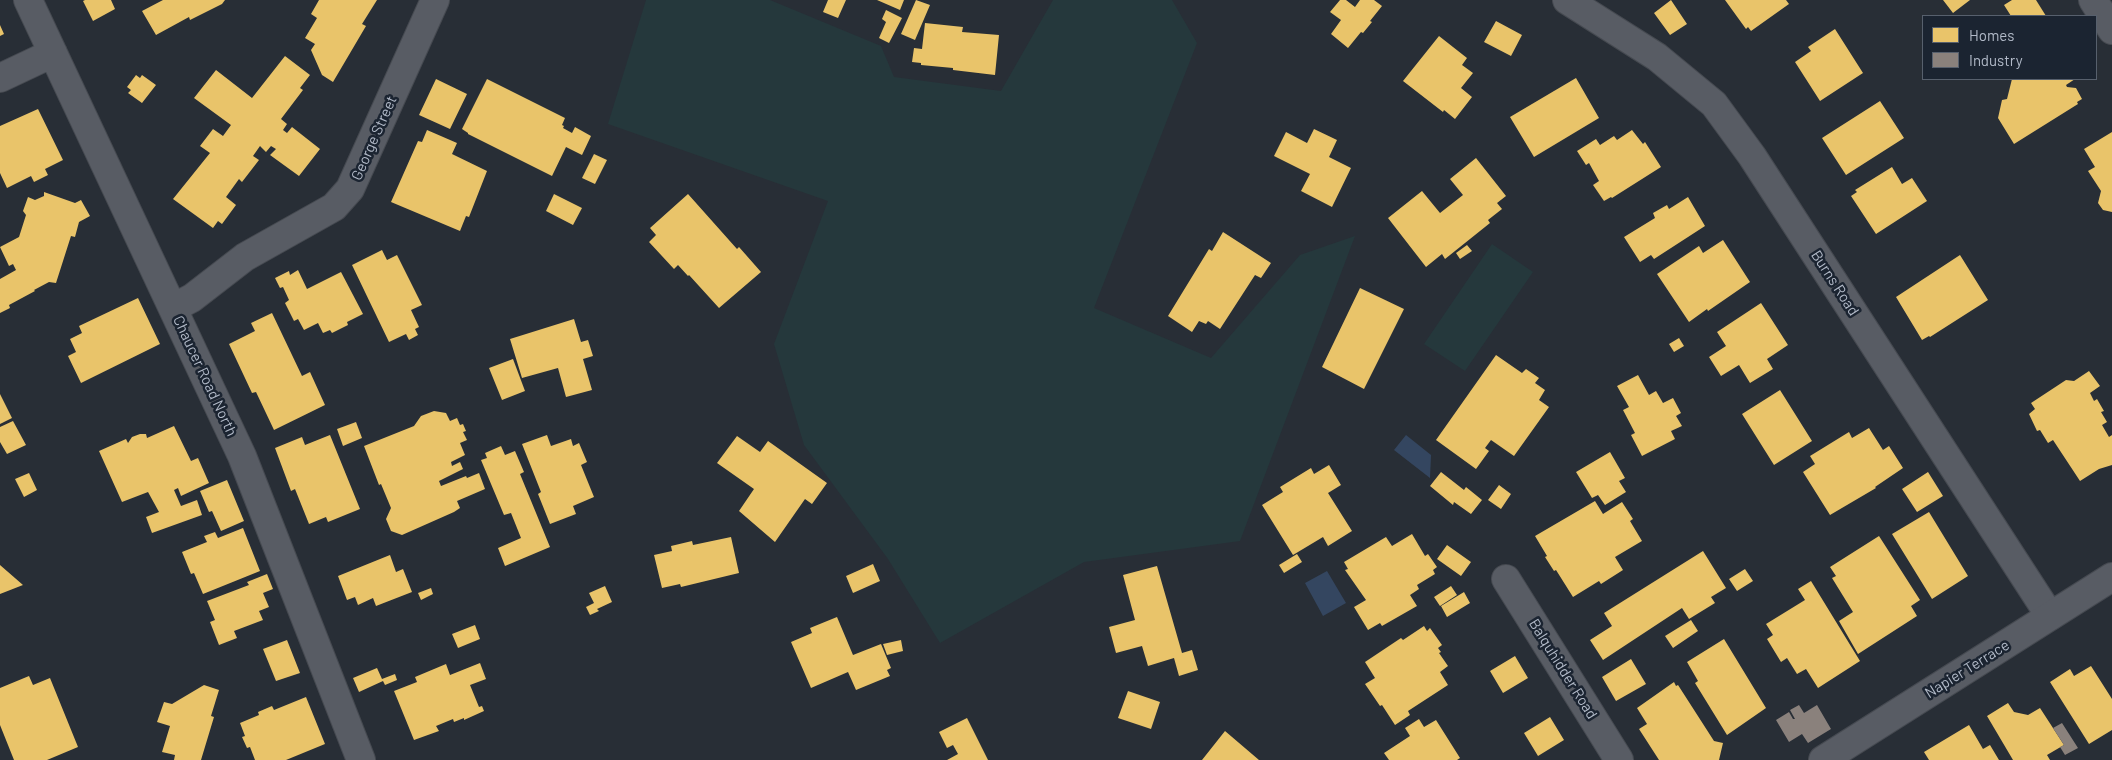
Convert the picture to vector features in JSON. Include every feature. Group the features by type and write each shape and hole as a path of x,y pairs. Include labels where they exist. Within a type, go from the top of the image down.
{"street":[{"name":"Chaucer Road North","path":"28,0 242,456 361,760"},
{"name":"George Street","path":"173,308 192,298 244,257 334,206 350,189 435,0"},
{"name":"Burns Road","path":"1567,0 1657,57 1714,104 1752,156 2050,616"},
{"path":"2093,0 2112,30"},
{"path":"0,78 53,52"},
{"name":"Napier Terrace","path":"1823,760 2112,577"},
{"name":"Balquhidder Road","path":"1506,579 1619,760"}],"green space":[{"path":"646,0 770,0 881,46 894,77 1001,91 1053,0 1172,0 1197,43 1094,308 1211,358 1300,255 1355,236 1240,541 1084,562 940,643 888,559 804,445 774,344 828,201 608,124"},
{"path":"1492,244 1533,272 1465,371 1424,344"}],"water":[{"path":"1406,435 1431,455 1430,478 1394,450"},
{"path":"1327,571 1346,603 1323,616 1305,583"}],"building: Homes":[{"path":"111,0 115,9 93,21 83,1"},
{"path":"163,0 225,0 222,4 190,20 189,17 156,35 142,11"},
{"path":"319,0 377,0 362,24 366,26 333,82 322,75 311,50 315,44 305,38 317,18 311,14"},
{"path":"828,0 846,0 838,18 823,12"},
{"path":"877,0 904,0 900,10"},
{"path":"916,0 930,5 915,40 901,34"},
{"path":"1340,0 1346,0 1355,7 1360,0 1374,0 1382,6 1370,21 1372,22 1348,48 1331,34 1341,20 1330,12"},
{"path":"1671,0 1687,24 1670,35 1654,13"},
{"path":"1725,0 1786,0 1789,4 1751,31 1748,27 1746,29"},
{"path":"1943,0 1970,0 1953,13"},
{"path":"2012,0 2036,0 2045,15 2010,15 2004,5"},
{"path":"886,10 902,18 889,43 879,38 886,22 882,19"},
{"path":"1496,21 1522,35 1511,56 1484,42"},
{"path":"925,23 963,27 962,32 999,35 995,75 921,65 921,63 912,62 914,48 922,49"},
{"path":"0,25 4,34 0,36"},
{"path":"1835,29 1863,73 1820,101 1795,62 1811,51 1808,47"},
{"path":"1439,36 1467,58 1462,65 1473,73 1461,88 1472,97 1455,119 1403,81"},
{"path":"285,56 310,75 300,88 303,90 281,119 287,124 283,130 287,133 292,127 320,149 299,176 270,155 276,149 271,146 266,152 260,146 253,156 259,160 242,182 239,179 226,197 236,205 222,224 218,221 213,228 173,199 210,153 200,146 213,129 223,136 231,125 194,98 216,70 252,98"},
{"path":"136,75 140,78 142,75 156,85 142,103 128,93 131,90 127,87"},
{"path":"1576,78 1599,118 1534,157 1510,117"},
{"path":"436,79 467,94 450,129 419,115"},
{"path":"487,79 565,118 562,125 564,126 563,128 572,133 575,127 591,136 582,155 566,147 552,176 468,134 462,129"},
{"path":"2012,80 2074,80 2066,85 2067,87 2076,88 2082,99 2077,102 2078,104 2014,144 1998,118 2002,100 2007,99"},
{"path":"1880,101 1904,138 1846,175 1822,138"},
{"path":"38,109 63,160 45,169 48,175 34,182 31,176 7,188 0,173 0,126"},
{"path":"1314,129 1337,140 1329,157 1351,168 1332,207 1301,191 1310,174 1274,156 1286,132 1307,143"},
{"path":"427,130 457,143 452,154 487,171 469,217 466,216 460,231 391,202 418,141 422,142"},
{"path":"1632,130 1643,144 1645,142 1661,167 1612,198 1604,201 1593,185 1599,181 1589,163 1586,165 1577,151 1596,139 1600,145 1614,136 1617,140"},
{"path":"2112,132 2112,212 2103,210 2098,203 2101,191 2088,171 2095,167 2084,149"},
{"path":"594,154 607,160 595,184 582,178"},
{"path":"1476,158 1506,196 1497,203 1502,209 1488,220 1490,223 1445,259 1442,254 1426,267 1388,218 1422,191 1440,213 1463,195 1450,179"},
{"path":"1892,167 1902,184 1912,178 1927,201 1876,234 1851,196 1857,192 1855,190"},
{"path":"44,192 75,203 81,200 90,216 79,222 75,237 71,236 56,283 49,282 34,290 9,305 10,308 0,313 0,279 16,270 13,264 9,266 0,247 19,237 26,215 23,211 28,197 35,200 44,196"},
{"path":"554,194 582,208 573,225 546,211"},
{"path":"688,194 737,249 739,247 761,272 719,308 689,275 678,265 674,269 649,242 656,235 650,228"},
{"path":"1688,197 1705,226 1654,259 1651,255 1640,262 1624,237 1655,218 1653,213 1667,205 1669,209"},
{"path":"1223,232 1271,263 1261,278 1255,275 1220,329 1208,321 1206,324 1199,321 1192,332 1168,316 1209,249 1212,251"},
{"path":"1723,240 1750,282 1689,322 1657,274 1699,246 1703,253"},
{"path":"1467,245 1472,251 1460,259 1456,253"},
{"path":"382,250 387,260 397,255 422,305 411,310 419,327 415,329 418,335 409,340 406,334 389,342 352,265"},
{"path":"1960,255 1988,300 1930,337 1922,340 1896,297"},
{"path":"298,270 307,289 341,272 363,314 347,322 348,325 332,333 330,330 323,333 318,323 304,330 298,319 294,321 285,303 289,300 283,287 280,288 275,278 289,271 290,275"},
{"path":"1360,288 1404,309 1364,389 1322,367"},
{"path":"138,298 160,344 81,383 68,356 76,352 70,339 82,333 79,326"},
{"path":"1761,303 1788,345 1767,359 1773,369 1750,383 1739,365 1721,376 1709,357 1726,346 1717,332"},
{"path":"272,313 302,376 310,372 325,405 274,430 256,392 252,393 229,344 255,331 251,323"},
{"path":"574,319 581,342 588,340 593,356 583,359 592,390 566,397 558,368 522,378 510,339"},
{"path":"1679,338 1684,346 1674,352 1669,344"},
{"path":"1496,355 1522,373 1526,369 1539,378 1535,383 1545,390 1539,400 1549,407 1514,456 1491,440 1485,448 1489,451 1476,469 1436,440"},
{"path":"513,359 525,391 502,400 489,368"},
{"path":"2089,371 2100,386 2090,393 2094,401 2097,399 2104,411 2101,412 2107,422 2102,425 2109,437 2112,435 2112,465 2099,469 2080,481 2053,440 2048,443 2040,430 2037,431 2029,414 2035,409 2031,403 2066,380 2074,381"},
{"path":"1638,375 1649,395 1656,391 1663,403 1673,398 1681,413 1676,416 1682,426 1671,431 1675,439 1642,456 1631,435 1635,433 1623,410 1629,407 1617,386"},
{"path":"1780,390 1812,441 1774,465 1742,414"},
{"path":"0,394 12,418 0,424"},
{"path":"434,411 446,413 450,421 457,418 460,425 463,424 466,431 463,432 467,440 460,443 465,455 451,462 452,466 460,462 463,469 439,481 441,486 479,473 485,489 457,501 460,508 454,512 402,535 391,531 386,519 391,508 381,484 379,485 364,446 414,426 421,416"},
{"path":"13,421 26,445 7,454 0,442 0,427"},
{"path":"356,422 362,438 343,446 337,429"},
{"path":"174,426 191,461 198,458 209,483 181,496 178,488 174,490 181,506 197,500 202,515 152,533 146,517 159,512 148,492 122,502 99,451 126,439 128,443 132,437 140,434 146,434 147,438"},
{"path":"1869,428 1883,450 1889,446 1903,468 1876,488 1830,515 1803,472 1815,464 1810,456 1849,432 1852,438"},
{"path":"330,435 360,509 328,522 326,517 309,524 295,489 291,491 275,448 302,437 305,445"},
{"path":"547,435 551,446 571,439 573,446 579,443 587,462 581,465 594,497 573,506 576,514 550,524 538,494 541,492 522,444"},
{"path":"737,436 760,452 768,441 827,483 812,504 805,499 775,542 739,511 754,489 717,463"},
{"path":"501,446 505,455 515,451 524,472 520,474 550,547 505,566 498,548 521,538 511,513 504,515 481,460 487,458 485,453"},
{"path":"1610,452 1625,478 1619,481 1626,492 1605,505 1598,495 1592,498 1576,472"},
{"path":"1329,465 1341,485 1328,493 1352,531 1328,546 1323,537 1293,555 1262,505 1283,492 1280,487 1311,468 1314,474"},
{"path":"1441,472 1464,490 1466,487 1482,500 1471,514 1454,502 1453,505 1430,486"},
{"path":"1928,472 1943,496 1917,512 1902,489"},
{"path":"29,473 37,490 24,497 15,479"},
{"path":"227,480 244,521 221,531 212,511 209,512 200,491"},
{"path":"1499,485 1511,494 1501,509 1488,500"},
{"path":"1595,501 1603,514 1622,502 1633,519 1630,521 1642,541 1615,557 1623,570 1601,584 1599,581 1573,597 1556,570 1554,571 1545,557 1547,556 1535,536"},
{"path":"1929,512 1968,576 1932,599 1892,534"},
{"path":"243,528 260,571 203,594 194,573 191,574 182,552 207,542 204,536 215,532 218,538"},
{"path":"1412,534 1425,556 1428,554 1437,567 1433,570 1435,574 1417,585 1419,589 1410,595 1417,606 1382,626 1380,623 1368,630 1354,607 1366,600 1345,570 1348,569 1344,562 1386,537 1392,546"},
{"path":"1879,536 1920,600 1911,606 1917,616 1858,654 1839,621 1853,612 1832,578 1836,576 1830,567"},
{"path":"731,537 739,573 681,587 680,584 662,588 654,555 672,551 671,546 692,541 693,545"},
{"path":"1447,545 1471,562 1461,576 1437,559"},
{"path":"1703,551 1726,588 1711,597 1715,603 1689,619 1682,608 1603,660 1590,640 1612,626 1604,613"},
{"path":"1297,554 1302,562 1284,573 1279,565"},
{"path":"390,555 396,572 403,569 412,592 376,606 373,598 358,605 355,597 347,600 338,576"},
{"path":"873,564 880,581 853,593 846,576"},
{"path":"0,565 23,585 0,594"},
{"path":"1157,566 1182,653 1192,650 1198,670 1179,676 1174,658 1148,666 1142,646 1116,653 1109,627 1135,620 1123,575"},
{"path":"1745,569 1753,581 1737,591 1729,579"},
{"path":"267,574 273,589 263,593 269,607 259,611 263,620 234,631 237,638 219,645 210,622 215,620 207,601 249,585 247,582"},
{"path":"1811,581 1860,661 1818,688 1806,669 1797,674 1787,658 1781,662 1767,639 1773,635 1766,624 1805,600 1798,589"},
{"path":"605,586 612,602 597,609 599,611 590,615 586,607 594,603 589,593"},
{"path":"1451,586 1457,595 1440,606 1434,597"},
{"path":"431,588 433,594 421,600 418,593"},
{"path":"1464,592 1470,603 1447,617 1441,606"},
{"path":"837,617 853,655 881,644 891,668 887,670 890,676 856,690 848,672 811,688 791,642 812,633 810,628"},
{"path":"1691,620 1698,631 1673,648 1665,636"},
{"path":"475,625 480,639 458,648 452,634"},
{"path":"1424,626 1427,631 1430,628 1442,645 1438,648 1441,652 1439,653 1448,666 1440,672 1448,685 1408,711 1410,715 1395,725 1365,684 1375,678 1365,662 1401,638 1403,640"},
{"path":"1724,639 1766,708 1727,735 1695,683 1698,681 1687,662"},
{"path":"287,640 300,673 276,681 263,649"},
{"path":"901,640 903,651 887,655 883,644"},
{"path":"1515,656 1528,678 1503,693 1490,671"},
{"path":"1631,659 1646,684 1616,701 1602,677"},
{"path":"480,663 486,679 470,685 479,707 482,706 484,711 464,720 464,718 454,722 453,719 436,726 439,731 414,740 394,691 417,682 415,677 446,664 450,675"},
{"path":"2091,666 2112,699 2112,730 2089,744 2050,682 2070,669 2074,676"},
{"path":"377,668 382,679 395,674 397,680 385,685 383,681 359,692 353,678"},
{"path":"29,676 33,685 50,678 78,747 47,760 14,760 0,725 0,688"},
{"path":"1674,682 1676,686 1678,685 1714,741 1723,743 1719,760 1659,760 1639,729 1647,724 1637,708"},
{"path":"204,685 219,690 211,716 214,717 201,760 174,760 175,755 162,752 170,726 157,722 164,702 172,704"},
{"path":"1128,691 1160,702 1151,729 1118,718"},
{"path":"306,697 325,744 286,760 255,760 250,747 247,748 242,737 245,736 240,723 259,715 258,712 272,706 274,710"},
{"path":"2008,703 2014,712 2028,715 2040,708 2064,745 2047,755 2050,760 2013,760 1987,716"},
{"path":"1550,717 1564,740 1538,756 1524,733"},
{"path":"967,718 988,760 947,760 958,754 953,745 947,748 939,732"},
{"path":"1419,719 1424,727 1436,720 1460,758 1457,760 1389,760 1384,753 1410,736 1405,728"},
{"path":"1969,725 1983,749 1990,745 1999,760 1929,760 1924,752"},
{"path":"1225,731 1259,760 1202,760"}],"building: Industry":[{"path":"1799,705 1804,713 1817,705 1831,729 1808,743 1802,734 1789,742 1776,720 1789,712 1793,719 1795,719 1790,710"},
{"path":"2062,723 2078,748 2065,755 2060,747 2064,745 2053,728"}]}
